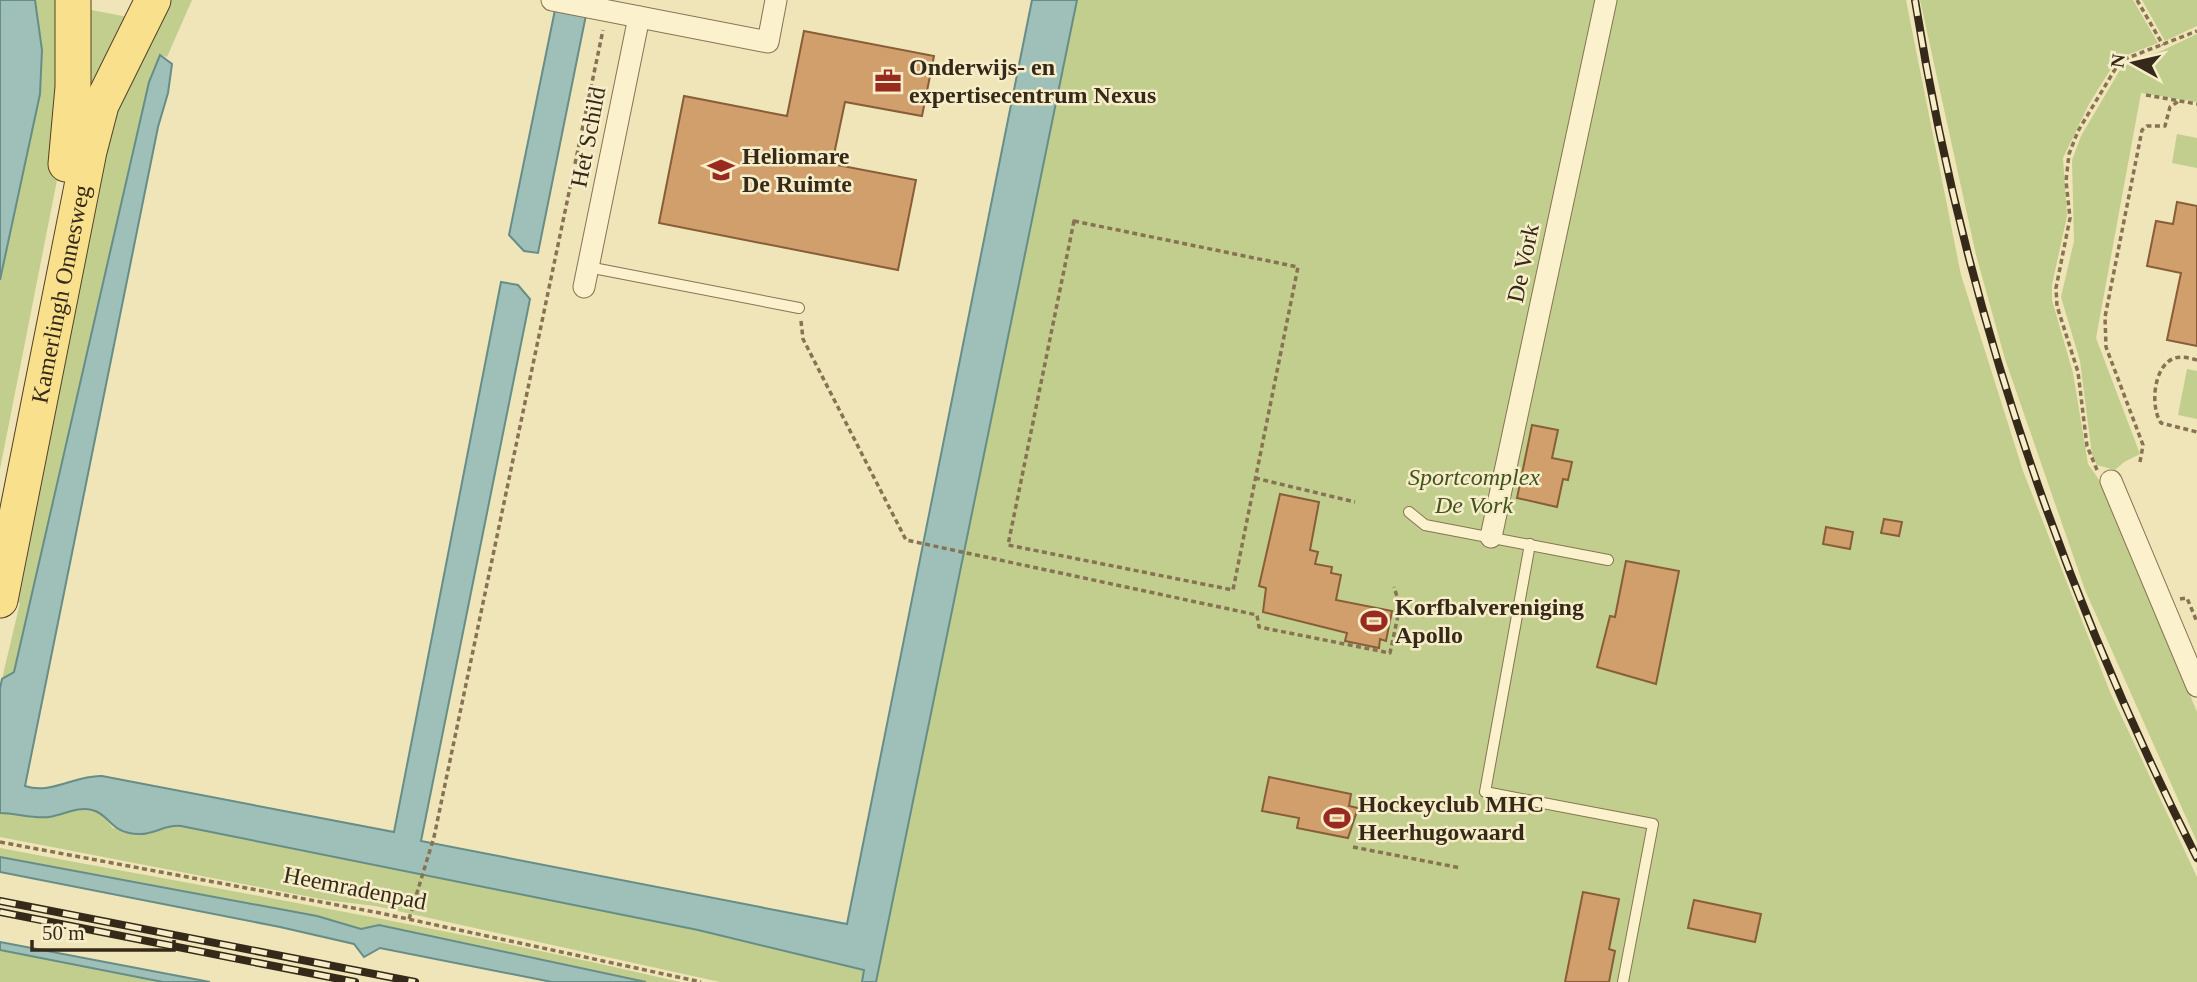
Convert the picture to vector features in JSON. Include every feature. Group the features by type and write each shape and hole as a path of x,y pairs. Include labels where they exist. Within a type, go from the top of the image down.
{"main road":[{"name":"Kamerlingh Onnesweg","path":"0,507 71,140 74,0"},
{"name":"Kamerlingh Onnesweg","path":"0,600 89,151 101,104 153,0"}],"street":[{"path":"552,0 768,42 776,0"},
{"name":"De Vork","path":"1491,537 1606,0"},
{"name":"Het Schild","path":"586,277 639,17"},
{"path":"2111,481 2197,686"}],"lane":[{"name":"Het Schild","path":"586,277 799,308"},
{"path":"1409,512 1426,524 1608,560"},
{"path":"1530,544 1485,792 1653,824 1623,982"}],"path":[{"path":"2137,0 2163,45"},
{"path":"409,919 434,837 602,10"},
{"path":"2111,481 2094,467 2087,446 2078,372 2057,306 2056,288 2070,218 2067,161 2078,131 2117,66 2125,59 2197,31"},
{"path":"2146,95 2197,104"},
{"path":"2140,462 2143,445 2129,402 2108,355 2105,317 2142,130 2165,126 2170,107 2179,101"},
{"path":"1074,221 1298,267 1255,478 1233,590 1008,545 1074,221"},
{"path":"799,308 803,339 906,540 1256,615 1259,627 1390,653 1400,606 1394,587"},
{"path":"2197,360 2182,357 2168,361 2160,372 2154,403 2161,423 2197,432"},
{"path":"1255,478 1355,502"},
{"name":"Heemradenpad","path":"0,842 409,919 701,982"},
{"path":"1353,847 1461,868"}],"green space":[{"path":"35,0 67,0 59,170 0,469 0,280 40,94 42,50"},
{"path":"160,0 192,0 167,57 160,55 149,82 14,672 2,679 20,603 7,599 97,141"},
{"name":"Sportcomplex De Vork","path":"1069,0 1906,0 1961,275 2023,471 2110,692 2197,877 2197,982 871,982"},
{"path":"1920,0 2133,0 2158,43 2117,59 2089,104 2063,158 2067,216 2052,285 2052,300 2073,373 2088,464 2104,487 2197,712 2197,842 2085,590 2005,359 1976,255"},
{"path":"2142,0 2197,0 2197,26 2165,41"},
{"path":"81,8 138,19 78,130"},
{"path":"2197,34 2197,102 2141,93 2096,338 2140,454 2115,470 2097,465 2092,455 2080,361 2061,297 2074,241 2072,160 2081,136 2120,70 2132,61"},
{"path":"2177,134 2197,138 2197,168 2172,163"},
{"path":"2187,369 2197,371 2197,419 2178,415"},
{"path":"79,808 99,812 113,828 148,834 169,825 181,826 698,930 864,970 862,982 720,982 375,906 326,900 0,837 0,813 49,817"},
{"path":"0,848 426,928 680,982 646,982 371,926 361,929 317,916 0,857"},
{"path":"0,950 162,982 0,982"}],"water":[{"path":"0,0 35,0 42,50 40,94 0,280"},
{"path":"557,0 589,0 538,253 524,251 509,235"},
{"path":"1032,0 1077,0 876,982 862,982 864,970 698,930 181,826 139,834 122,830 98,812 86,809 43,817 0,813 0,688 2,679 14,672 149,82 160,55 172,64 168,93 158,127 25,786 54,787 82,778 102,776 394,832 501,282 518,285 530,299 421,841 847,924"},
{"path":"0,857 317,916 361,929 379,925 646,982 552,982 380,948 364,957 354,944 0,872"},
{"path":"0,942 210,982 163,982 0,950"}],"building":[{"path":"804,31 934,56 922,116 845,102 832,164 916,180 898,270 659,223 684,96 787,116"},
{"path":"2177,202 2197,206 2197,346 2167,340 2181,273 2147,266 2156,221 2173,224"},
{"path":"1532,425 1558,430 1552,458 1572,462 1568,480 1563,479 1557,507 1517,498"},
{"path":"1280,494 1319,502 1310,550 1318,552 1315,564 1332,567 1331,573 1341,575 1336,600 1392,611 1386,641 1380,639 1379,648 1345,641 1347,633 1263,612 1266,588 1259,586"},
{"path":"1884,519 1902,522 1899,536 1881,533"},
{"path":"1826,527 1853,532 1850,549 1823,544"},
{"path":"1626,561 1679,571 1656,684 1597,667 1610,616 1615,617"},
{"path":"1269,777 1351,794 1349,806 1358,808 1348,838 1297,828 1299,818 1262,811"},
{"path":"1583,892 1619,899 1609,949 1615,951 1609,982 1565,982"},
{"path":"1694,900 1761,914 1755,942 1688,928"}],"railway":[{"path":"1915,0 1935,112 1960,223 1989,332 2023,440 2060,547 2102,652 2197,858"},
{"path":"0,901 415,982"},
{"path":"0,912 355,982"}],"place":[{"name":"Onderwijs- en expertisecentrum Nexus","path":"888,81"},
{"name":"Heliomare De Ruimte","path":"721,170"},
{"name":"Korfbalvereniging Apollo","path":"1374,621"},
{"name":"Hockeyclub MHC Heerhugowaard","path":"1337,818"}]}
